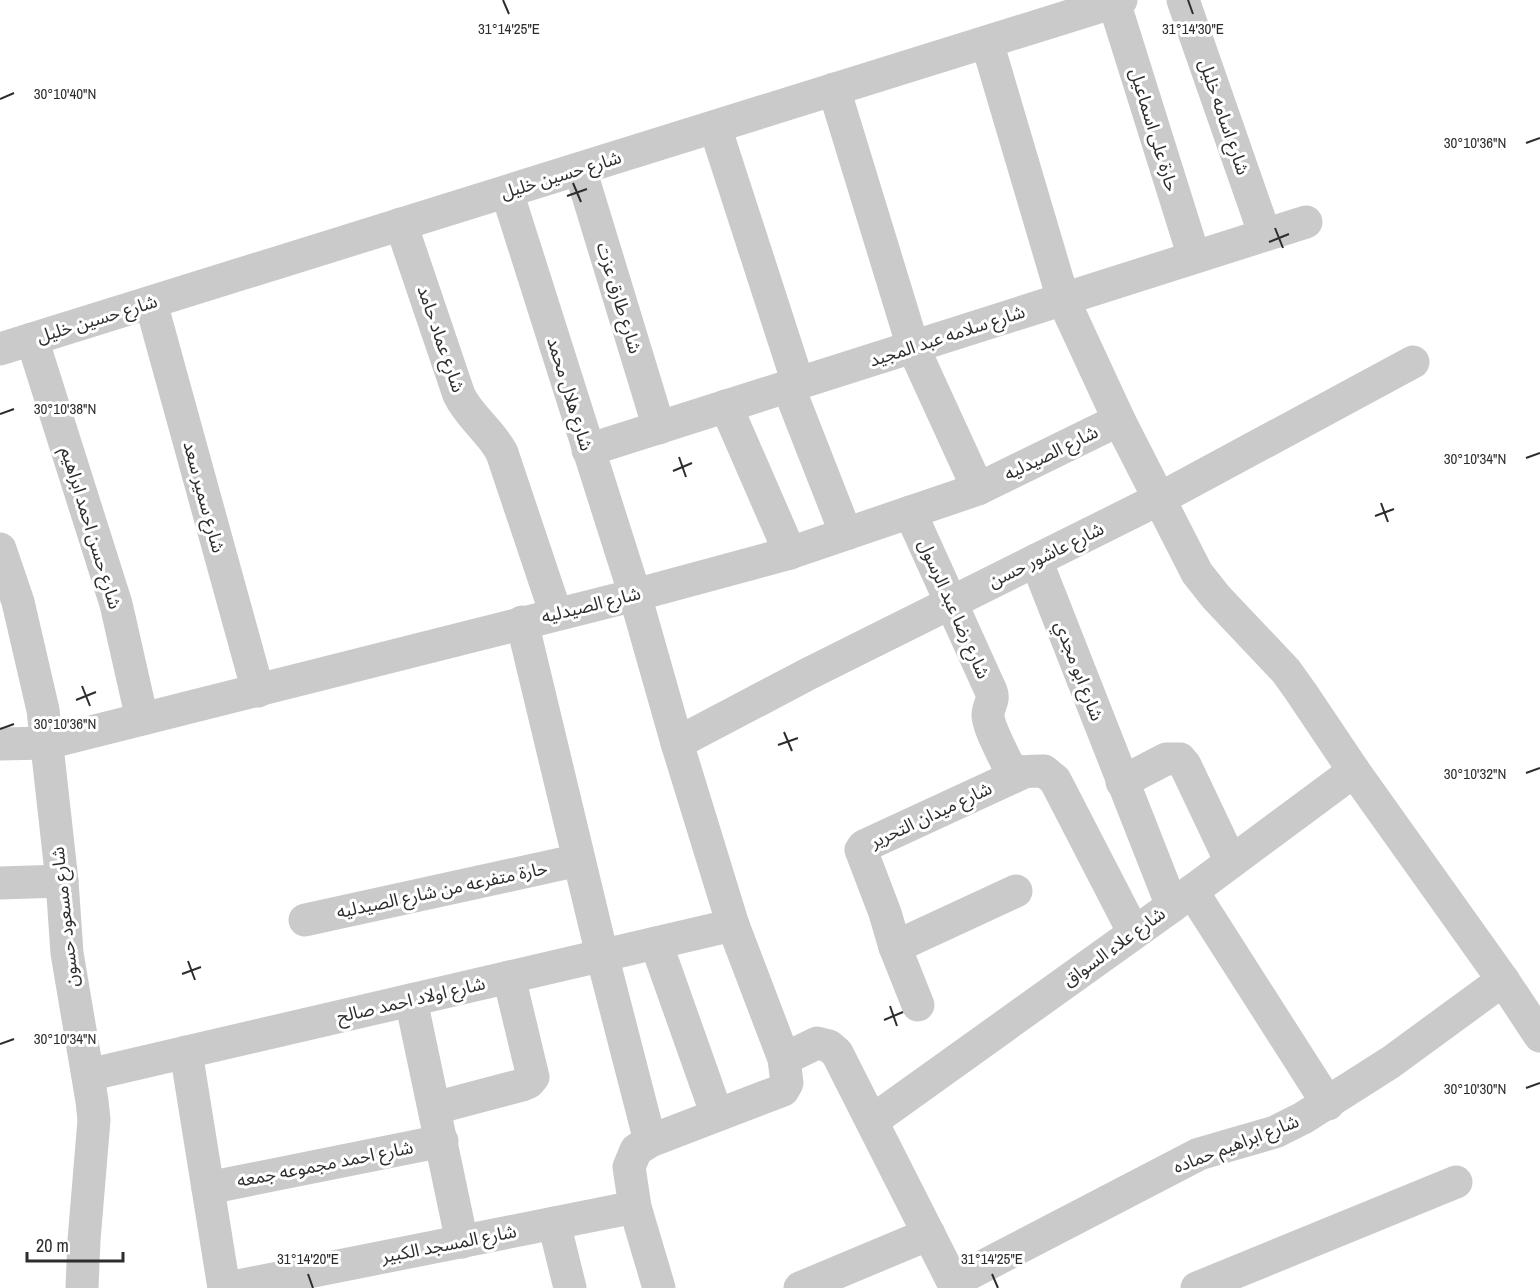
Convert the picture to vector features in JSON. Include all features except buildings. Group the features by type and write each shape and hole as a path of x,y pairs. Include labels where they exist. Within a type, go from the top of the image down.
{"street":[{"name":"شارع اسامه خليل","path":"1182,0 1265,235"},
{"name":"شارع حسين خليل","path":"0,349 1118,1"},
{"name":"حارة على اسماعيل","path":"1118,1 1194,257"},
{"path":"987,42 1063,299 1119,420 1197,573 1216,597 1286,671 1540,1036"},
{"path":"834,89 913,347 978,489"},
{"path":"715,127 793,385 846,534"},
{"name":"شارع طارق عزت","path":"580,169 659,428"},
{"name":"شارع هلال محمد","path":"507,192 635,595 677,743 733,925 784,1059"},
{"name":"شارع سلامه عبد المجيد","path":"588,450 1306,222"},
{"name":"شارع عماد حامد","path":"401,224 459,395 470,415 492,435 502,453 556,614"},
{"name":"شارع سمير سعد","path":"151,303 258,691"},
{"name":"شارع حسن احمد ابراهيم","path":"32,339 116,604 142,719"},
{"name":"شارع عاشور حسن","path":"677,743 810,673 1159,499 1413,362"},
{"path":"726,406 790,553"},
{"name":"شارع الصيدليه","path":"0,744 46,743 635,595 790,553 978,489 1119,420"},
{"name":"شارع رضا عبد الرسول","path":"910,512 994,696 988,715 993,731 1010,767 1022,772"},
{"name":"شارع مسعود حسون","path":"0,549 9,603 43,710 62,881 67,953 94,1120 82,1288"},
{"name":"شارع ابو مجدي","path":"1035,560 1122,782 1182,898 1328,1104"},
{"path":"522,622 602,956 650,1141"},
{"path":"1122,782 1166,759 1180,759 1185,765 1231,862"},
{"path":"1022,772 1044,771 1055,780 1134,933"},
{"name":"شارع علاء السواق","path":"872,1121 1134,933 1354,771"},
{"name":"شارع ميدان التحرير","path":"918,1005 861,850 864,846 1022,772"},
{"name":"حارة متفرعه من شارع الصيدليه","path":"305,920 579,860"},
{"path":"0,883 62,881"},
{"path":"895,947 1016,891"},
{"name":"شارع اولاد احمد صالح","path":"88,1075 733,925"},
{"path":"656,943 717,1115"},
{"path":"435,1108 522,1085 529,1082 532,1077 509,977"},
{"name":"شارع ابراهيم حماده","path":"954,1285 1199,1154 1275,1132 1303,1118 1391,1062 1503,980"},
{"path":"411,1000 462,1242"},
{"path":"659,1288 635,1207 629,1167 636,1150 650,1141 783,1090 787,1083 784,1059 817,1043 829,1046 837,1053 954,1285"},
{"path":"186,1052 224,1288"},
{"name":"شارع احمد مجموعه جمعه","path":"208,1188 442,1141"},
{"path":"1197,1288 1456,1182"},
{"name":"شارع المسجد الكبير","path":"228,1288 635,1207"},
{"path":"554,1223 570,1288"},
{"path":"800,1288 929,1234"}]}
